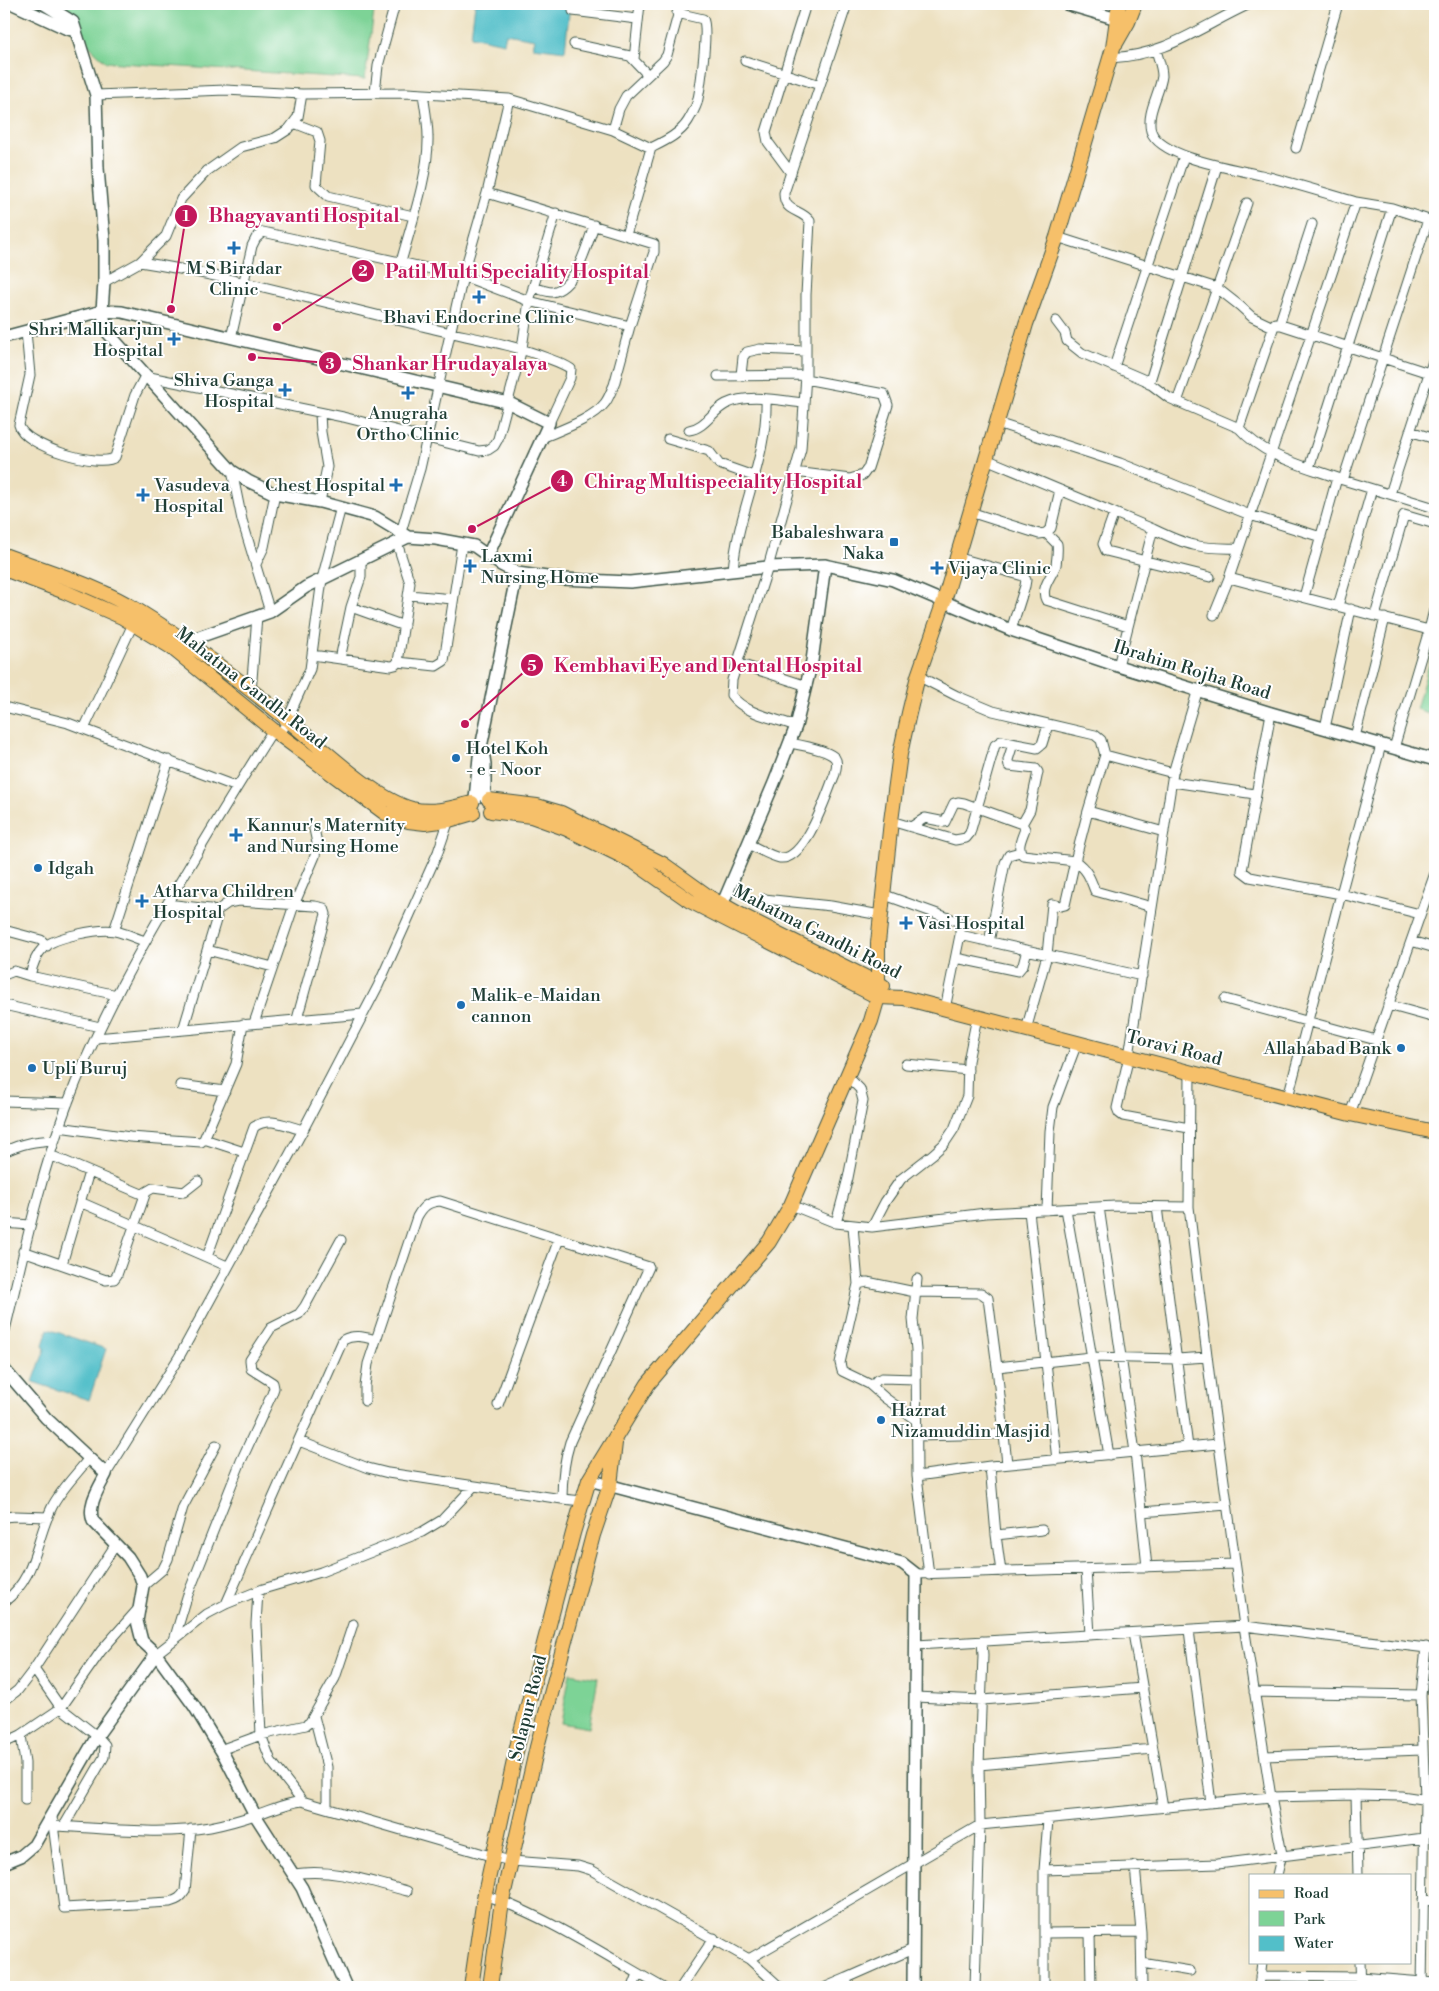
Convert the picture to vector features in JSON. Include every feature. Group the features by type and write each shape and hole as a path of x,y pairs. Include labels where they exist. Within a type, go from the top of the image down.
{"main road":[{"path":"1119,4 1122,20"},
{"path":"1122,20 1131,5"},
{"name":"Solapur Road","path":"470,1987 484,1895 518,1743 572,1533 590,1480 616,1440 648,1384 768,1242 791,1205 871,1021 878,997 877,966 880,915 900,754 918,676 944,601 1026,324 1057,237 1122,20"},
{"name":"Mahatma Gandhi Road","path":"4,555 97,590 138,610 185,641 288,720 340,764 384,796 402,805 429,812 481,804 537,806 561,812 637,849 663,864 685,882 722,905 878,983 904,998"},
{"name":"Mahatma Gandhi Road","path":"4,569 65,592 122,617 171,647 277,733 385,813 424,824 449,820 481,804 531,816 567,829 634,862 690,901 878,997 904,998"},
{"name":"Toravi Road","path":"904,998 1350,1114 1435,1132"},
{"name":"Solapur Road","path":"490,1987 502,1901 537,1747 593,1535 610,1485 616,1440"}],"street":[{"path":"12,4 64,28 75,31"},
{"path":"44,4 73,22 96,94 98,168 104,240 102,311 108,333 232,471 275,494 320,502 375,517 402,537"},
{"path":"375,92 378,66 395,4"},
{"path":"634,59 640,4"},
{"path":"791,173 766,138 768,126 806,4"},
{"path":"796,726 746,709 736,702 731,695 732,680 768,567 801,449 810,221 805,215 793,210 784,202 784,193 847,4"},
{"path":"1066,4 1122,20"},
{"path":"1111,53 1132,57 1156,50 1250,4"},
{"path":"1296,148 1338,4"},
{"path":"1431,4 1435,6"},
{"path":"613,130 622,102 667,55 679,8 703,20 706,23 705,48 697,104 688,122 679,131 652,148 626,235"},
{"path":"573,11 637,20"},
{"path":"574,44 634,59 647,74"},
{"path":"1156,50 1162,73 1149,121 1156,140 1184,156 1217,166 1261,175 1356,202 1392,208 1432,221 1340,479 1321,536 1304,597"},
{"path":"745,61 820,85"},
{"path":"96,94 226,90 302,94 375,92 510,99 613,130 652,148"},
{"path":"104,282 140,262 166,236 181,199 207,171 241,147 275,138 289,129 298,117 302,94"},
{"path":"401,262 422,181 428,137 423,94"},
{"path":"398,662 410,583 402,537 420,469 463,276 487,193 510,99"},
{"path":"294,123 317,132 320,140 316,185 322,193 413,216"},
{"path":"1114,367 1184,156"},
{"path":"1149,384 1217,166"},
{"path":"487,193 654,244 655,249 630,326 614,386 604,404 589,416 542,438"},
{"path":"1214,615 1229,578 1356,202"},
{"path":"1177,402 1247,203"},
{"path":"1309,468 1392,208"},
{"path":"145,376 427,437 479,451 488,450 494,446 498,439 509,403 522,348 529,301 556,213"},
{"path":"1239,428 1312,224"},
{"path":"534,287 551,292 569,283 582,258 594,225"},
{"path":"231,338 252,246 256,238 263,232 463,276 529,301 630,326"},
{"path":"1057,237 1217,288 1252,317 1276,326 1311,335 1432,374"},
{"path":"140,262 243,281 522,348 562,364 570,370 570,378 488,556"},
{"path":"4,337 102,311 122,312 509,403 549,424"},
{"path":"1056,321 1072,347 1149,384 1177,402 1239,428 1248,439 1271,454 1340,479 1435,508"},
{"path":"26,332 30,375 19,425 20,430 26,437 40,446 64,453 111,461 116,457 134,395 145,376"},
{"path":"741,375 743,357 747,352 760,349 805,351"},
{"path":"1390,494 1410,431 1432,374 1435,355"},
{"path":"718,376 805,377 884,394 888,405 868,468 863,475 850,479 795,472"},
{"path":"689,430 698,429 715,411 739,399 804,403"},
{"path":"733,571 734,550 739,529 756,477 762,451 766,400"},
{"path":"320,413 327,467 320,502"},
{"path":"997,423 1120,462 1250,514 1321,536"},
{"path":"1410,431 1435,439"},
{"path":"668,439 709,451 719,464 756,477"},
{"path":"986,459 1182,543 1209,549 1239,548"},
{"path":"232,471 242,520 270,612"},
{"path":"1338,606 1372,489"},
{"path":"970,512 1039,534 1046,533 1051,528 1060,490"},
{"path":"256,564 264,547 275,494"},
{"path":"4,1334 23,1251 50,1155 68,1103 100,1027 145,941 237,787 288,720 306,679 312,655 322,579 341,508"},
{"path":"1114,513 1103,544 1103,548 1106,551 1210,577"},
{"path":"1374,616 1404,516 1435,524"},
{"path":"1118,666 1152,529"},
{"path":"1046,533 1057,544 1058,555 1055,567 1045,588 1044,595 1046,600 1128,626"},
{"path":"171,647 270,612 306,586 361,560 402,537"},
{"name":"Ibrahim Rojha Road","path":"402,537 436,539 474,546 501,565 517,572 562,579 630,582 768,567 825,565 893,580 1011,630 1118,666 1198,689 1271,713 1435,760"},
{"path":"312,655 391,666 398,662 436,666 444,661 462,544"},
{"path":"956,557 1023,576 1026,580 1025,586 1011,630"},
{"path":"340,659 351,607 361,576 361,560"},
{"path":"722,905 796,726 812,661 825,565"},
{"path":"481,804 477,769 517,572"},
{"path":"1229,578 1429,630"},
{"path":"408,595 453,600"},
{"path":"1394,748 1435,606"},
{"path":"351,607 404,626"},
{"path":"1325,728 1351,609"},
{"path":"251,692 257,616"},
{"path":"1355,737 1385,618"},
{"path":"84,729 133,624"},
{"path":"737,663 807,686"},
{"path":"918,676 957,696 993,711 1095,735 1101,740 1105,755 1088,811 1065,905 1052,904 1047,955 1026,1030"},
{"path":"1189,1128 1123,1116 1119,1114 1117,1108 1130,1056 1172,778 1198,689"},
{"path":"4,707 84,729 237,787"},
{"path":"1271,713 1242,871 1245,875 1341,894 1420,914"},
{"path":"891,821 955,840 966,838 970,833 996,745 1001,742 1037,748 1042,744 1048,725"},
{"path":"748,844 780,858 789,856 806,841 835,774 837,764 835,758 827,752 790,742"},
{"path":"1013,744 1008,760 1009,766 1036,769 1038,772 1030,810 1022,824"},
{"path":"1288,1097 1381,745"},
{"path":"1105,755 1172,778 1255,794"},
{"path":"114,931 169,760"},
{"path":"911,827 925,818 945,822 954,803 958,802 1022,824 1025,829 1020,852"},
{"path":"1088,811 1164,832"},
{"path":"346,1987 294,1874 255,1815 194,1706 156,1654 142,1641 137,1621 143,1586 140,1576 128,1557 93,1521 91,1507 106,1474 179,1357 227,1266 303,1130 378,986 438,852 449,820"},
{"path":"254,1023 294,904 315,856 317,843 314,829"},
{"path":"989,942 1005,863 1009,855 1020,852 1023,855 1075,861 1083,866 1087,872 1095,891 1152,907"},
{"path":"1350,1114 1420,914 1432,892 1435,874"},
{"path":"882,894 957,921 960,924 956,958 945,1009"},
{"path":"764,899 831,906 880,915"},
{"path":"215,912 228,903 238,901 294,904 324,908 326,914 297,1019"},
{"path":"167,904 210,909 215,912 217,917 183,1030"},
{"path":"4,930 41,940 47,946"},
{"path":"30,976 35,961 44,947 64,938 87,932 114,931 145,941"},
{"path":"960,935 1142,976"},
{"path":"1411,941 1435,948"},
{"path":"207,950 273,966"},
{"path":"956,958 1018,971 1024,965 1027,950"},
{"path":"4,975 14,971 117,995"},
{"path":"1225,999 1376,1040"},
{"path":"4,1005 100,1027"},
{"path":"1388,1005 1435,1018"},
{"path":"96,1038 363,1014"},
{"path":"872,1227 885,1202 902,1179 944,1144 954,1129 967,1096 968,1070 977,1017"},
{"path":"59,1127 163,1141 201,1142 204,1139 236,1064 243,1024"},
{"path":"1047,1210 1050,1131 1053,1107 1077,1043"},
{"path":"906,1064 968,1070"},
{"path":"1190,1071 1189,1207 1218,1444 1235,1564 1271,1797 1282,1854 1277,1874"},
{"path":"836,1223 848,1178 863,1101 860,1089 847,1076"},
{"path":"180,1085 225,1091"},
{"path":"4,1101 68,1103"},
{"path":"207,1257 254,1127 260,1122 269,1121 303,1130"},
{"path":"204,1139 244,1152"},
{"path":"4,1152 32,1141 55,1140"},
{"path":"50,1155 144,1195"},
{"path":"62,1264 89,1172"},
{"path":"23,1251 106,1280 114,1279 144,1195 148,1189 184,1192 198,1181"},
{"path":"365,1401 368,1364 417,1216 429,1202 440,1201 648,1266 570,1442 564,1460 562,1500"},
{"path":"80,1202 227,1266"},
{"path":"791,1205 836,1223 872,1227 986,1213 1029,1210 1099,1207 1189,1207"},
{"path":"1099,1207 1135,1452 1147,1567"},
{"path":"1157,1207 1188,1447"},
{"path":"1066,1209 1109,1455"},
{"path":"1029,1210 1057,1460"},
{"path":"4,1224 30,1225"},
{"path":"853,1226 858,1284 840,1367 845,1374 872,1386 885,1398 916,1420"},
{"path":"498,1404 559,1239"},
{"path":"174,1640 187,1597 241,1461 274,1388 273,1383 251,1369 250,1360 271,1328 299,1314 342,1240"},
{"path":"917,1279 913,1319 916,1350 916,1476 929,1575"},
{"path":"858,1284 867,1282 915,1292 976,1292 988,1298 1007,1464"},
{"path":"226,1604 343,1340 349,1336 357,1336 376,1340"},
{"path":"997,1367 1092,1358 1177,1359 1207,1357"},
{"path":"4,1368 46,1418 106,1474"},
{"path":"872,1386 877,1380 882,1378 916,1379"},
{"path":"916,1436 1004,1434"},
{"path":"299,1441 368,1468 388,1473 562,1500 583,1501"},
{"path":"916,1476 1007,1464 1218,1444"},
{"path":"143,1586 163,1569 166,1564 183,1507 216,1445"},
{"path":"4,1602 14,1594 27,1577 48,1517 57,1498 89,1458"},
{"path":"990,1466 1001,1572"},
{"path":"590,1480 902,1564 916,1574 1235,1564"},
{"path":"4,1864 21,1856 34,1845 52,1821 97,1736 156,1654 207,1614 226,1604 258,1591 321,1572 422,1532 442,1520 474,1486"},
{"path":"1142,1512 1227,1505"},
{"path":"4,1517 48,1517"},
{"path":"996,1534 1042,1530"},
{"path":"4,1702 18,1690 34,1669 116,1544"},
{"path":"1086,1569 1090,1635"},
{"path":"913,1987 916,1574"},
{"path":"258,1591 256,1624 260,1735 271,1761 302,1801"},
{"path":"4,1743 21,1735 61,1708 101,1651 140,1608"},
{"path":"220,1750 260,1735 306,1726 314,1716 335,1678 354,1624"},
{"path":"916,1645 1244,1626 1430,1648 1420,1695 1425,1799 1422,1984"},
{"path":"1189,1630 1211,1803"},
{"path":"1133,1632 1163,1808"},
{"path":"975,1987 980,1825 979,1765 982,1641"},
{"path":"34,1669 61,1708 97,1736 104,1745 104,1756 64,1826"},
{"path":"914,1697 982,1700 1142,1688"},
{"path":"1254,1692 1420,1695"},
{"path":"314,1716 327,1767 327,1808"},
{"path":"21,1735 25,1763 25,1800"},
{"path":"979,1765 1153,1749"},
{"path":"1265,1756 1422,1750"},
{"path":"749,1959 980,1825 1048,1820 1271,1797 1356,1795 1435,1801"},
{"path":"1356,1795 1358,1874"},
{"path":"52,1821 64,1826 105,1830 191,1829 211,1827 255,1815 287,1803 302,1801 494,1857 512,1861 578,1866 591,1870 749,1959 780,1987"},
{"path":"1044,1987 1044,1870 1048,1820"},
{"path":"52,1821 64,1908 170,1902 177,1900 184,1891 191,1829"},
{"path":"1044,1870 1218,1864 1282,1854 1424,1838"},
{"path":"1136,1866 1141,1932 1142,1987"},
{"path":"294,1874 329,1872 358,1877 407,1891"},
{"path":"484,1895 502,1901 565,1933 662,1987"},
{"path":"1423,1900 1435,1901"},
{"path":"1045,1933 1141,1932"},
{"path":"1090,1933 1091,1987"},
{"path":"681,1987 714,1938"},
{"path":"826,1987 847,1982 913,1949"},
{"path":"1142,1963 1190,1971"},
{"path":"1259,1987 1262,1964"},
{"path":"1360,1964 1361,1987"},
{"path":"633,1987 638,1974"},
{"path":"1260,1976 1361,1977 1422,1984 1435,1983"}],"green space":[{"path":"24,4 375,4 365,79 106,62 63,21"},
{"path":"1435,643 1435,715 1416,709"},
{"path":"570,1673 598,1678 589,1728 561,1723"}],"water":[{"path":"475,4 570,4 565,51 533,47 535,39 506,34 504,43 471,36"},
{"path":"48,1329 106,1349 89,1400 33,1382 45,1349 43,1345"}],"place":[{"name":"M S Biradar Clinic","path":"234,248"},
{"name":"Bhavi Endocrine Clinic","path":"479,297"},
{"name":"Bhagyavanti Hospital","path":"171,309"},
{"name":"Patil Multi Speciality Hospital","path":"277,327"},
{"name":"Shri Mallikarjun Hospital","path":"174,339"},
{"name":"Shankar Hrudayalaya","path":"252,357"},
{"name":"Shiva Ganga Hospital","path":"285,390"},
{"name":"Anugraha Ortho Clinic","path":"408,393"},
{"name":"Chest Hospital","path":"396,485"},
{"name":"Vasudeva Hospital","path":"143,495"},
{"name":"Chirag Multispeciality Hospital","path":"472,529"},
{"name":"Babaleshwara Naka","path":"894,542"},
{"name":"Laxmi Nursing Home","path":"470,566"},
{"name":"Vijaya Clinic","path":"937,568"},
{"name":"Kembhavi Eye and Dental Hospital","path":"465,724"},
{"name":"Hotel Koh - e - Noor","path":"456,758"},
{"name":"Kannur's Maternity and Nursing Home","path":"236,835"},
{"name":"Idgah","path":"38,868"},
{"name":"Atharva Children Hospital","path":"142,901"},
{"name":"Vasi Hospital","path":"906,923"},
{"name":"Malik-e-Maidan cannon","path":"461,1005"},
{"name":"Allahabad Bank","path":"1401,1048"},
{"name":"Upli Buruj","path":"32,1068"},
{"name":"Hazrat Nizamuddin Masjid","path":"881,1420"}]}
